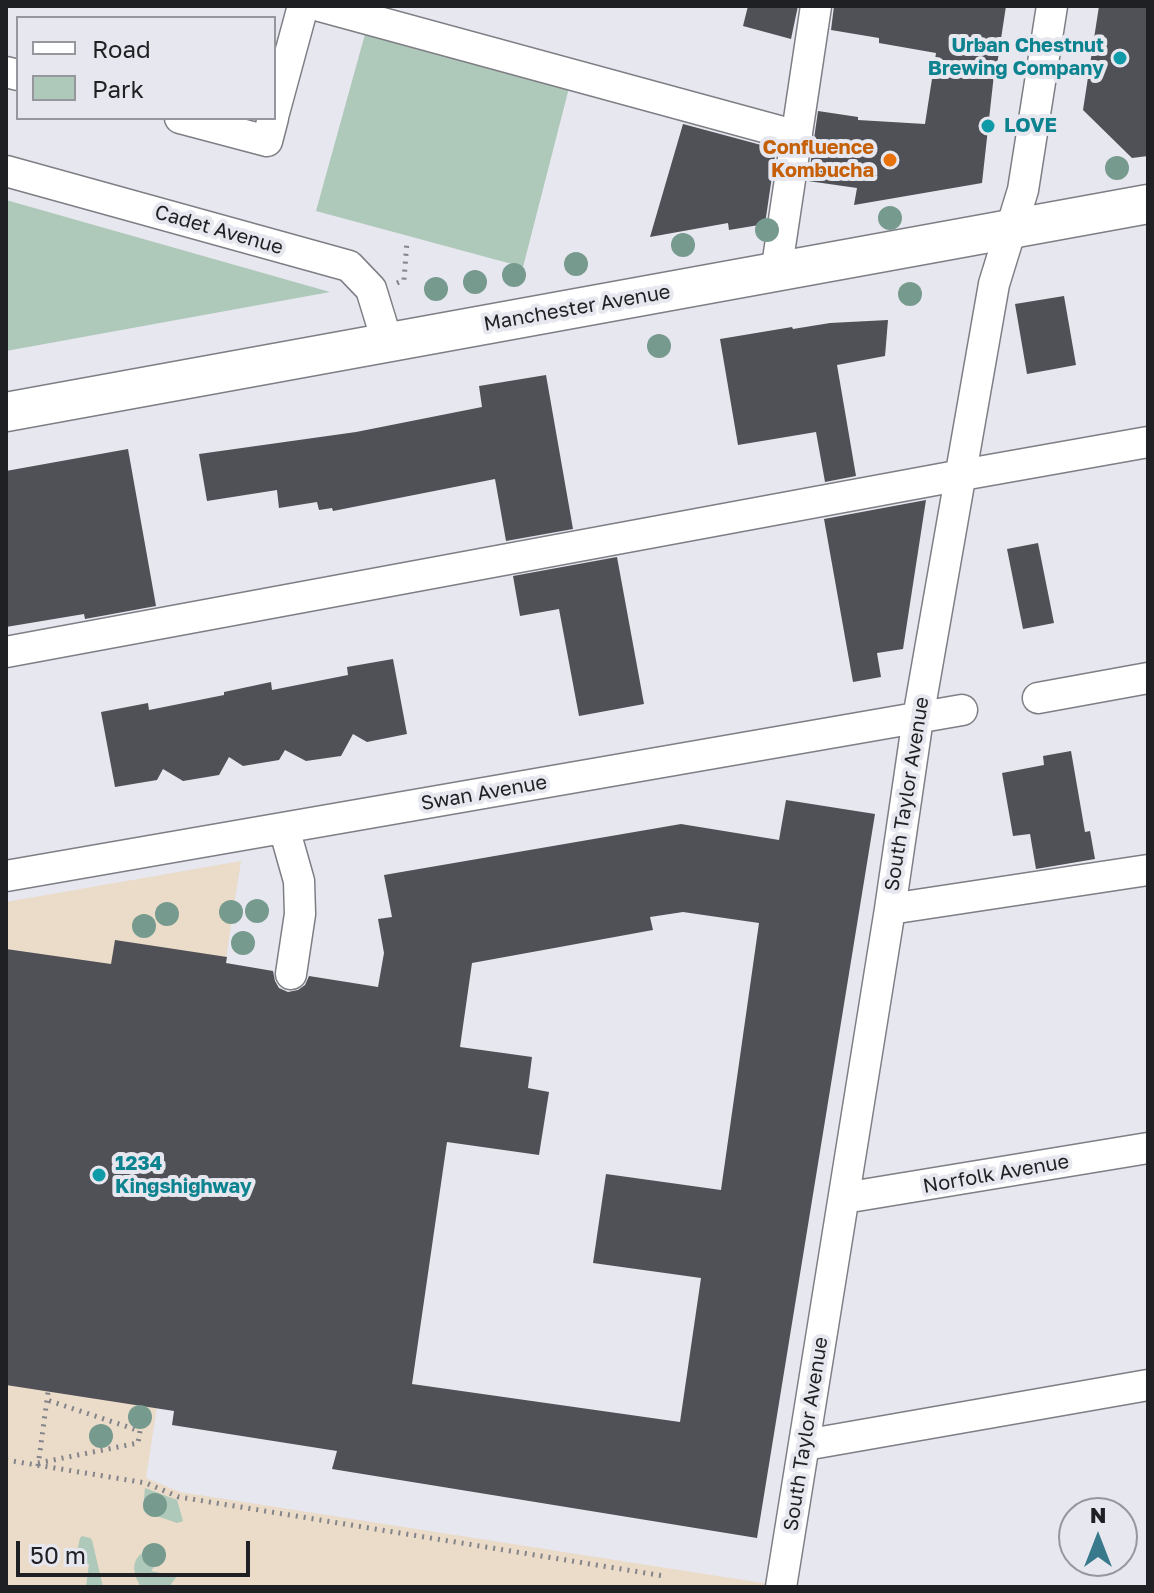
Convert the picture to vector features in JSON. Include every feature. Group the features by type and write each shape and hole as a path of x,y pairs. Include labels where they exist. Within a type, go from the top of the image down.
{"main road":[{"name":"Manchester Avenue","path":"6,412 1148,204"}],"street":[{"path":"276,105 303,6"},
{"path":"320,6 797,136"},
{"path":"776,273 816,6"},
{"name":"South Taylor Avenue","path":"781,1587 918,718 994,284 1023,190 1052,6"},
{"path":"188,120 267,141 272,120"},
{"name":"Cadet Avenue","path":"6,171 349,266 371,289 387,341"},
{"path":"6,652 1148,442"},
{"path":"1038,698 1148,678"},
{"name":"Swan Avenue","path":"6,876 962,710"},
{"path":"284,828 299,881 300,914 291,974"},
{"path":"890,909 1148,870"},
{"name":"Norfolk Avenue","path":"844,1198 1148,1148"},
{"path":"805,1445 1148,1385"}],"path":[{"path":"396,283 404,280 407,241"},
{"path":"38,1464 48,1392"},
{"path":"38,1464 138,1443 140,1431 47,1400"},
{"path":"6,1460 146,1483 179,1497 664,1576"}],"shaded area":[{"path":"241,861 146,1478 180,1492 769,1584 768,1587 6,1587 6,902"}],"green space":[{"path":"367,27 570,84 523,267 316,211"},
{"path":"6,200 330,292 6,351"},
{"path":"145,1488 177,1500 183,1521 177,1523 145,1512"},
{"path":"82,1536 92,1540 103,1587 86,1587 89,1564 75,1562"},
{"path":"158,1547 165,1552 151,1571 177,1576 169,1587 141,1587 135,1573 136,1561 143,1552"}],"building":[{"path":"748,6 798,6 791,39 743,26"},
{"path":"834,6 1006,6 995,65 982,183 854,205 857,188 808,181 818,111 858,117 858,120 925,124 936,53 879,43 879,38 831,30"},
{"name":"Urban Chestnut Brewing Company","path":"1099,6 1148,6 1148,156 1132,158 1083,110"},
{"path":"683,124 776,149 765,224 729,230 728,223 650,237"},
{"path":"1064,296 1076,365 1027,374 1015,304"},
{"path":"888,320 885,356 837,365 856,476 825,482 816,432 738,445 720,339 792,327"},
{"path":"546,375 573,529 506,541 495,479 333,511 332,508 319,510 317,502 279,508 277,490 207,501 199,454 356,432 482,407 479,386"},
{"path":"128,449 156,606 85,619 84,614 6,627 6,471"},
{"path":"926,500 903,649 877,653 881,677 853,682 824,519"},
{"path":"1038,543 1054,623 1023,629 1007,549"},
{"path":"617,557 644,704 579,716 559,609 520,616 513,576"},
{"path":"393,659 407,734 367,742 353,734 341,756 306,761 285,750 279,760 243,766 229,757 219,775 183,781 163,769 157,780 115,787 101,712 148,703 149,710 271,682 272,690 348,675 347,667"},
{"path":"1071,751 1085,832 1090,831 1095,859 1036,869 1030,834 1013,836 1002,773 1044,765 1043,756"},
{"path":"786,800 875,814 757,1538 332,1469 337,1451 172,1425 174,1411 6,1385 6,949 111,964 115,940 227,957 226,963 273,971 279,988 288,992 305,985 309,976 378,987 384,953 378,919 392,917 384,875 681,824 779,840","holes":["683,912 759,923 721,1190 606,1174 593,1263 701,1278 680,1422 412,1384 447,1142 539,1155 549,1092 528,1088 532,1057 460,1047 472,963 653,930 650,917"]}],"place":[{"name":"Urban Chestnut Brewing Company","path":"1120,58"},
{"name":"LOVE","path":"988,126"},
{"name":"Confluence Kombucha","path":"890,160"},
{"name":"1234 Kingshighway","path":"99,1175"}]}
